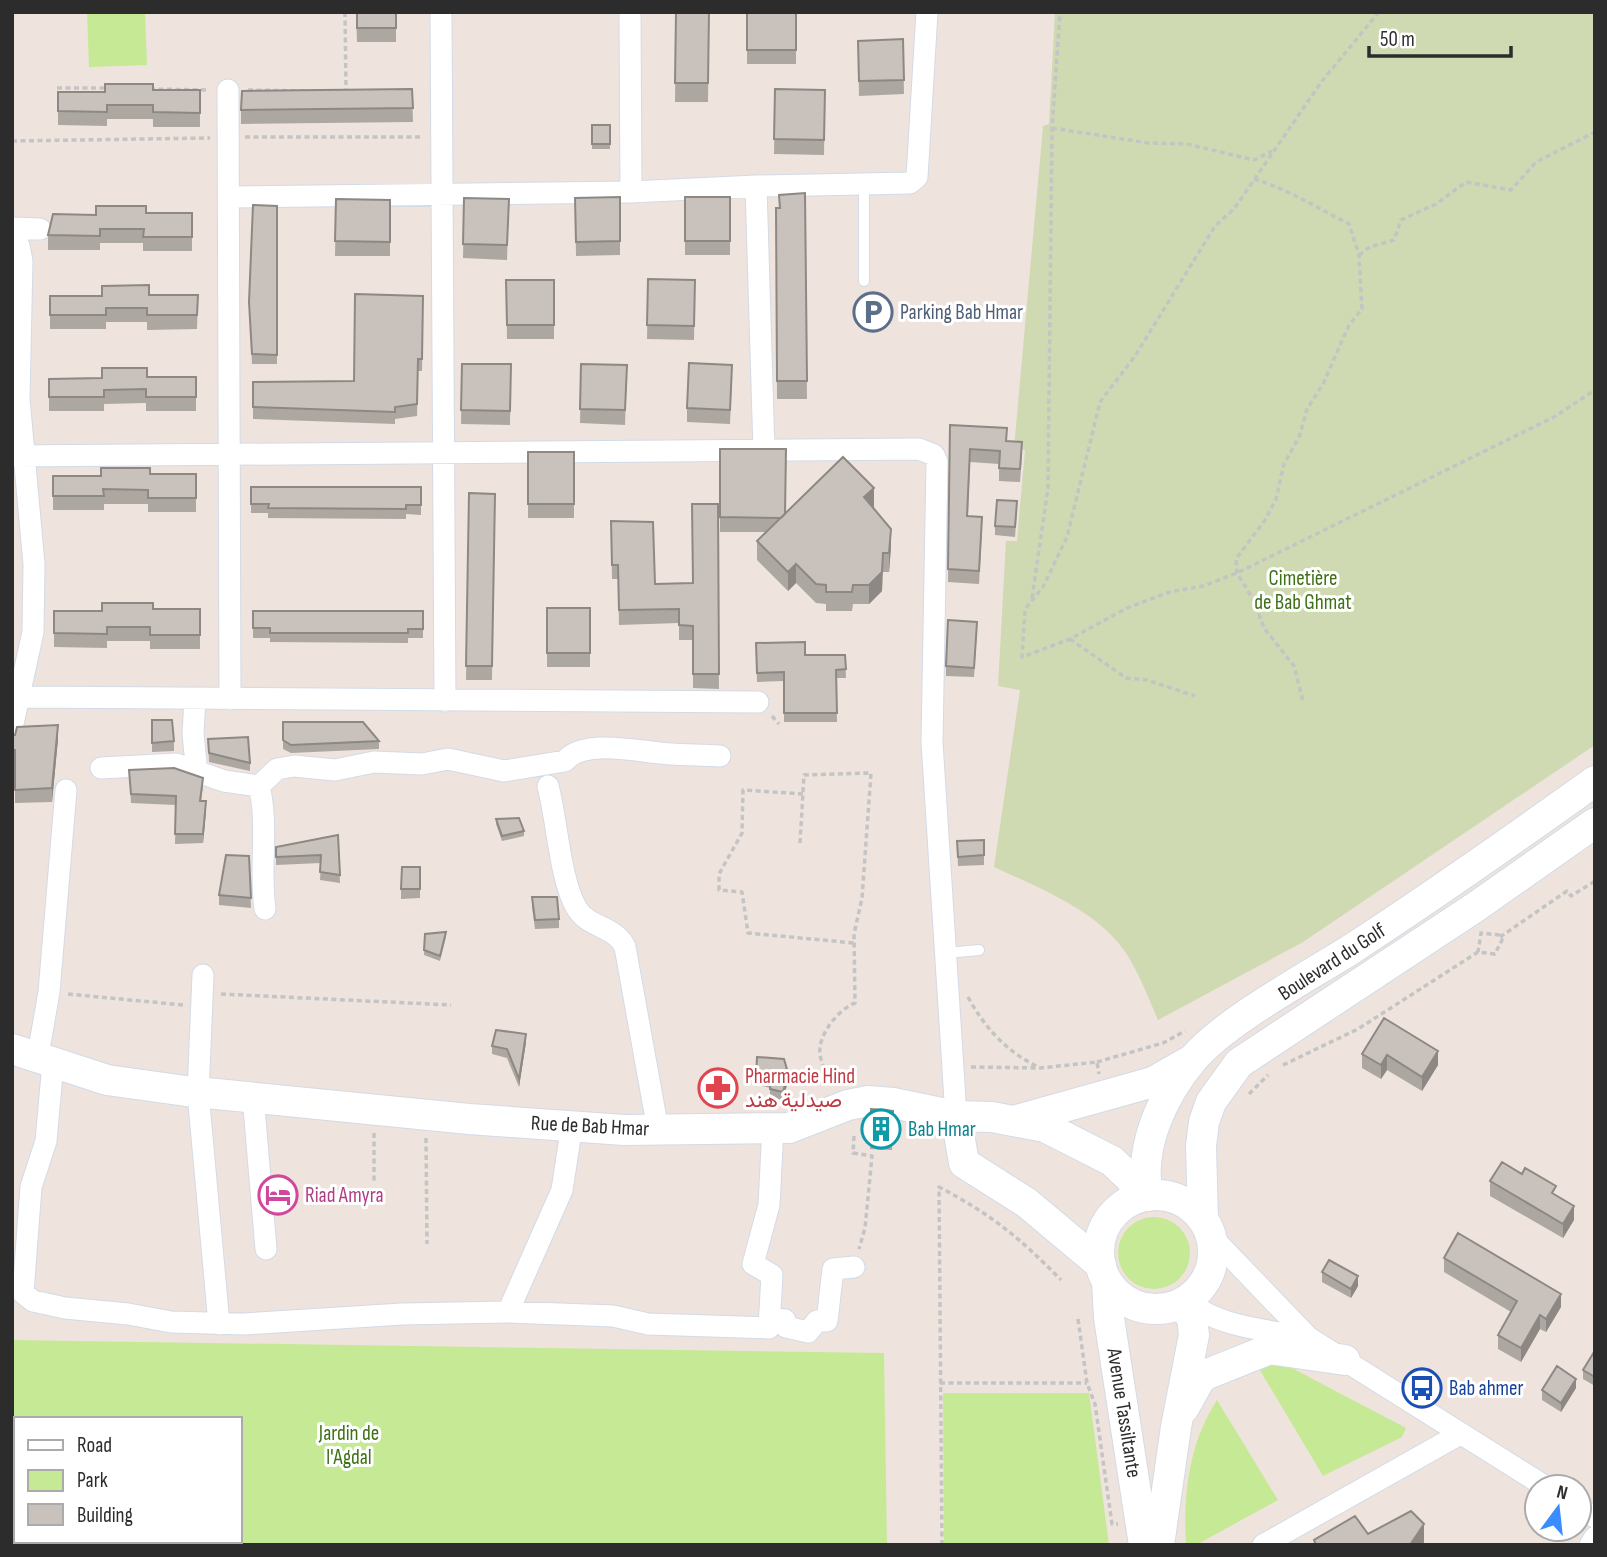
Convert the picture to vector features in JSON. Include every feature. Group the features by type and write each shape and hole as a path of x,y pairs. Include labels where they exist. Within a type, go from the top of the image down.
{"main road":[{"name":"Boulevard du Golf","path":"1145,1196 1145,1157 1167,1098 1194,1058 1216,1037 1466,875 1595,781"},
{"name":"Boulevard du Golf","path":"1207,1228 1201,1157 1204,1122 1211,1102 1239,1063 1474,908 1595,823"},
{"name":"Rue de Bab Hmar","path":"34,1056 107,1080 198,1093 253,1096 425,1115 658,1130 789,1128 839,1108 868,1101 1045,1127 1098,1153 1123,1170 1145,1196"},
{"path":"1016,1121 1153,1082 1194,1058"},
{"path":"956,1116 964,1163 1027,1203 1104,1273 1118,1294 1140,1306 1157,1308 1184,1301 1202,1286 1213,1256 1207,1228 1194,1210 1176,1199 1145,1196 1122,1205 1106,1225 1099,1248 1104,1273"},
{"name":"Avenue Tassiltante","path":"1104,1273 1144,1545"},
{"name":"Avenue Tassiltante","path":"1159,1545 1176,1427 1194,1335 1192,1318 1184,1301"},
{"path":"1176,1427 1199,1381 1226,1366 1270,1349 1345,1360"}],"street":[{"path":"441,12 445,701"},
{"path":"630,12 631,192"},
{"path":"229,197 631,192 909,183 917,177 927,12"},
{"path":"228,90 230,699"},
{"path":"756,186 764,451"},
{"path":"12,228 40,229"},
{"path":"12,235 19,246 22,261 17,454 20,504 34,564 33,632 21,697 12,728"},
{"path":"17,454 919,449 934,455 937,462 932,742 956,1116"},
{"path":"21,697 758,702"},
{"path":"195,699 193,734 197,772"},
{"path":"259,786 277,769 294,766 335,770 374,762 422,764 448,759 504,771 565,761 569,755 583,750 618,748 720,756"},
{"path":"101,768 161,763 185,766 197,772 259,786"},
{"path":"259,786 263,802 261,863 265,909"},
{"path":"548,786 573,902 584,919 615,934 625,947 658,1130"},
{"path":"66,790 49,992 34,1056 46,1141 31,1187 23,1293 33,1301 170,1322 219,1324 402,1314 508,1312 613,1316 648,1324 769,1328 772,1275 753,1264 769,1205 773,1127"},
{"path":"201,992 198,1093 205,1203 219,1324"},
{"path":"253,1096 266,1248"},
{"path":"508,1312 562,1190 572,1125"},
{"path":"1207,1228 1309,1338 1523,1473"},
{"path":"770,1318 785,1320 786,1327 808,1332 817,1321 827,1321 833,1269 854,1267"},
{"path":"1184,1301 1214,1318 1309,1338"},
{"path":"1263,1545 1460,1434"},
{"path":"1590,1545 1595,1537"}],"lane":[{"path":"863,185 864,281"},
{"path":"947,953 979,950"}],"path":[{"path":"333,91 346,91 345,12"},
{"path":"1032,600 1048,488 1052,128 1060,12"},
{"path":"1379,12 1322,81 1234,209 1215,226 1135,356 1100,402 1067,537 1043,587 1025,609 1022,657 1070,639 1127,608 1170,592 1203,586 1237,573 1554,417 1595,390"},
{"path":"57,88 110,88"},
{"path":"149,89 320,91"},
{"path":"1052,128 1148,143 1187,144 1254,160 1273,151"},
{"path":"1359,256 1370,247 1394,240 1401,220 1436,204 1466,182 1511,190 1536,162 1595,132"},
{"path":"1254,179 1285,188 1299,199 1349,224 1359,256 1362,309 1349,325 1323,384 1307,409 1300,435 1284,464 1276,499 1265,520 1236,559 1237,573 1254,601 1265,628 1294,666 1303,702"},
{"path":"1070,639 1126,678 1147,680 1195,696"},
{"path":"800,843 804,775 871,773 862,898 854,943 855,1003 842,1009 823,1038 819,1052 839,1108"},
{"path":"803,794 743,790 742,833 719,874 719,890 742,892 748,933 854,943"},
{"path":"1500,937 1567,891 1571,896 1595,881"},
{"path":"1478,951 1481,933 1489,932 1500,937"},
{"path":"1244,1099 1273,1070 1358,1029 1478,951 1495,954 1500,948 1500,937"},
{"path":"49,992 201,992 451,1005"},
{"path":"950,996 968,996 980,1019 1005,1047 1040,1068"},
{"path":"971,1067 1040,1068 1097,1062 1099,1075"},
{"path":"374,1110 374,1181"},
{"path":"425,1115 427,1244"},
{"path":"854,1136 853,1153 872,1156 865,1228 854,1267"},
{"path":"942,1545 939,1187 977,1207 1018,1236 1061,1280"},
{"path":"940,1383 1087,1383 1078,1319"}],"green space":[{"path":"87,12 145,12 147,65 89,67"},
{"name":"Cimetière de Bab Ghmat","path":"1055,12 1595,12 1595,745 1303,942 1158,1020 1128,956 1102,926 1068,903 994,867 1020,690 998,686 1006,541 1017,541 1025,450 1014,448 1043,126 1049,124"},
{"path":"1154,1217 1174,1223 1184,1233 1190,1253 1184,1273 1174,1283 1154,1289 1134,1283 1124,1273 1118,1253 1124,1233 1134,1223"},
{"name":"Jardin de l'Agdal","path":"12,1340 884,1353 887,1545 12,1545"},
{"path":"1288,1366 1406,1428 1402,1437 1323,1476 1258,1367"},
{"path":"943,1393 1089,1393 1109,1545 944,1545"},
{"path":"1217,1400 1278,1500 1196,1545 1186,1545 1187,1488 1194,1451"}],"building":[{"path":"357,12 396,12 396,28 357,28"},
{"path":"676,12 709,12 708,83 675,83"},
{"path":"747,12 796,12 796,50 747,50"},
{"path":"903,39 904,80 859,81 858,41"},
{"path":"105,84 153,84 153,90 200,90 200,113 153,112 153,105 107,105 107,112 58,111 58,92 105,92"},
{"path":"412,89 413,108 241,110 242,91"},
{"path":"775,89 825,90 824,140 774,139"},
{"path":"592,125 610,125 610,144 592,144"},
{"path":"805,193 807,381 777,381 776,208 780,208 779,195"},
{"path":"620,197 620,241 576,242 575,198"},
{"path":"685,197 730,197 730,241 685,241"},
{"path":"464,198 509,199 507,245 463,244"},
{"path":"336,199 390,200 390,242 335,241"},
{"path":"253,205 277,206 277,355 252,354 249,302"},
{"path":"96,206 146,206 146,213 192,213 192,237 143,237 144,229 100,229 100,236 48,235 53,214 96,215"},
{"path":"648,279 695,280 694,326 647,325"},
{"path":"506,280 554,280 554,325 507,325"},
{"path":"149,285 149,295 198,295 197,315 147,315 147,308 106,308 106,315 50,315 50,296 102,296 102,286"},
{"path":"355,294 423,296 422,359 418,359 417,404 395,407 395,412 253,407 253,382 354,381"},
{"path":"689,363 732,365 730,410 687,408"},
{"path":"462,364 511,364 510,411 461,410"},
{"path":"581,364 627,365 625,410 580,409"},
{"path":"102,368 147,368 147,377 196,377 196,397 146,397 146,389 104,390 104,397 49,397 49,379 102,378"},
{"path":"950,425 1007,428 1006,441 1022,442 1020,469 999,468 1000,451 970,449 967,516 982,517 979,571 948,569"},
{"path":"720,449 786,449 785,514 781,518 720,517"},
{"path":"528,452 574,452 574,504 528,504"},
{"path":"843,457 874,488 864,497 891,529 889,553 883,553 882,572 869,585 853,585 852,592 826,592 826,585 816,584 796,564 788,572 757,541"},
{"path":"101,468 150,468 150,474 196,474 196,498 148,498 148,490 103,489 104,496 53,496 53,476 101,476"},
{"path":"251,487 421,487 421,505 406,505 406,509 268,508 269,504 251,504"},
{"path":"469,493 495,494 492,666 466,666"},
{"path":"997,500 1017,501 1015,527 995,526"},
{"path":"692,504 718,504 719,674 693,674 693,626 679,625 679,609 619,610 618,565 612,565 611,521 653,522 655,584 693,583"},
{"path":"102,603 153,603 153,609 200,609 200,635 150,635 150,627 107,627 107,634 54,633 54,611 102,611"},
{"path":"547,608 590,608 590,653 547,653"},
{"path":"253,611 423,611 423,629 408,629 408,633 270,633 270,628 253,628"},
{"path":"948,620 977,622 974,668 946,666"},
{"path":"805,642 805,655 845,655 846,669 836,670 837,713 784,713 784,672 757,673 756,643"},
{"path":"152,720 172,720 174,741 152,743"},
{"path":"283,722 363,722 379,741 291,745 283,740"},
{"path":"58,725 52,788 15,790 15,750 12,750 12,735 15,735 17,727"},
{"path":"248,737 250,763 209,753 208,739"},
{"path":"174,768 203,778 200,801 206,801 203,834 175,834 176,796 131,794 129,770"},
{"path":"519,818 524,831 502,836 496,819"},
{"path":"338,835 340,875 320,872 321,855 276,857 276,847"},
{"path":"984,840 984,855 958,857 957,841"},
{"path":"226,855 249,856 251,898 219,895"},
{"path":"402,867 420,867 420,889 401,889"},
{"path":"532,897 557,897 559,919 535,920"},
{"path":"446,932 440,956 424,950 425,934"},
{"path":"1384,1018 1438,1051 1422,1077 1387,1055 1381,1065 1362,1054"},
{"path":"496,1030 526,1034 519,1079 507,1049 492,1046"},
{"path":"757,1057 784,1059 788,1073 783,1092 770,1089 771,1081 756,1076"},
{"name":"Bab Hmar","path":"871,1109 893,1111 892,1140 870,1140"},
{"path":"1502,1162 1522,1174 1525,1168 1556,1186 1552,1193 1574,1206 1563,1224 1490,1181"},
{"path":"1458,1233 1561,1294 1546,1319 1540,1315 1521,1348 1498,1335 1517,1301 1444,1258"},
{"path":"1329,1260 1358,1276 1351,1289 1322,1272"},
{"path":"1595,1353 1595,1377 1583,1370"},
{"path":"1557,1366 1576,1379 1561,1403 1542,1390"},
{"path":"1411,1511 1424,1524 1410,1545 1316,1545 1314,1540 1355,1516 1368,1534"}],"place":[{"name":"Parking Bab Hmar","path":"873,312"},
{"name":"Pharmacie Hind صيدلية هند","path":"718,1088"},
{"name":"Bab Hmar","path":"881,1129"},
{"name":"Riad Amyra","path":"278,1195"},
{"name":"Bab ahmer","path":"1422,1388"}]}
